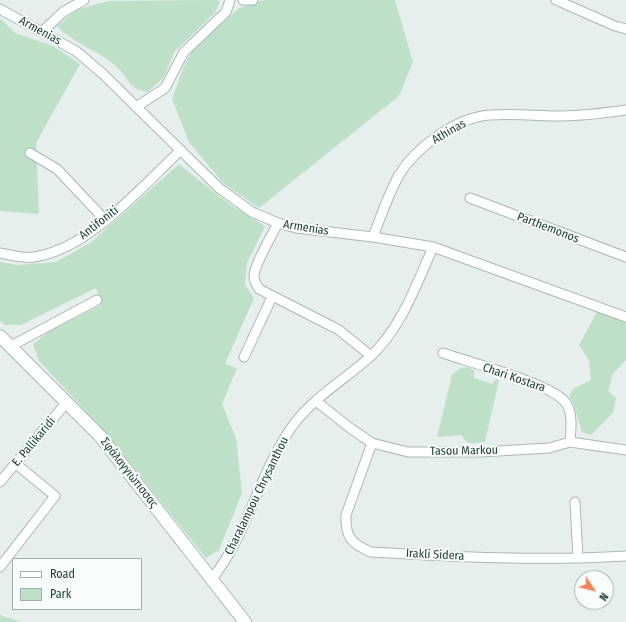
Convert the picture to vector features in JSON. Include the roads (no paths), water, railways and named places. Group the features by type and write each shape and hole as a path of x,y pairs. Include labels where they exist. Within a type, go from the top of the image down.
{"street":[{"path":"42,32 62,12 84,0"},
{"path":"136,107 165,88 184,52 226,12 230,0"},
{"path":"243,0 253,0"},
{"path":"556,0 615,26 626,29"},
{"name":"Armenias","path":"0,9 76,51 219,188 252,212 278,224 296,228 373,237 433,247 626,317"},
{"name":"Athinas","path":"373,237 390,193 402,172 414,157 436,137 461,122 488,115 563,116 604,114 626,110"},
{"name":"Antifoniti","path":"0,253 33,258 68,247 106,221 181,150"},
{"path":"30,154 57,169 106,221"},
{"name":"Parthemonos","path":"470,198 626,257"},
{"path":"278,224 255,266 254,278 259,289 339,330 371,356"},
{"name":"Charalampou Chrysanthou","path":"212,578 231,550 274,455 292,427 316,401 371,356 391,332 408,304 433,247"},
{"path":"244,356 272,297"},
{"path":"11,346 97,300"},
{"name":"Σφάλαγγιώτισσας","path":"0,336 67,402 119,459 245,622"},
{"name":"Chari Kostara","path":"443,353 534,384 555,393 566,403 572,423 570,442"},
{"name":"Tasou Markou","path":"316,401 372,443 408,452 549,448 570,442 626,450"},
{"name":"E. Pallikaridi","path":"0,482 67,402"},
{"name":"Irakli Sidera","path":"372,443 346,515 346,527 350,538 360,548 371,552 479,558 578,558 626,556"},
{"path":"0,567 55,496 16,464"},
{"path":"575,502 578,558"}]}
